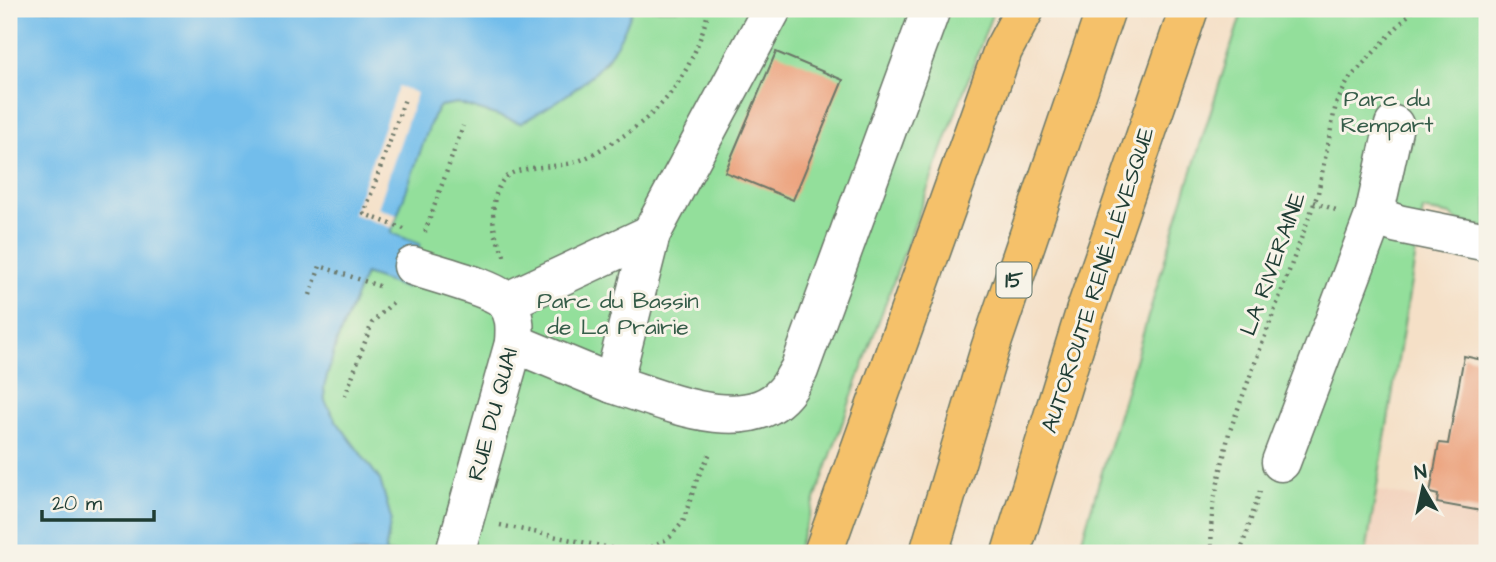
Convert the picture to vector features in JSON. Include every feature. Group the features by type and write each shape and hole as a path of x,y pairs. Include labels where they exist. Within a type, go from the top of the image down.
{"highway":[{"path":"823,553 1003,50 1025,9"},
{"name":"15","path":"929,553 990,349 1106,9"},
{"name":"AUTOROUTE RENÉ-LÉVESQUE","path":"1012,553 1085,312 1189,9"}],"street":[{"path":"613,384 651,234 772,9"},
{"path":"514,343 613,384 708,413 729,415 761,409 783,394 799,370 931,9"},
{"path":"1273,474 1374,216 1394,125"},
{"path":"1374,216 1398,224 1487,242"},
{"path":"402,283 498,286 651,234"},
{"name":"RUE DU QUAI","path":"455,553 514,343 516,327 513,313 498,286"}],"path":[{"path":"498,286 494,204 498,188 505,177 517,171 575,162 634,131 675,90 694,58 709,9"},
{"name":"LA RIVERAINE","path":"1212,553 1213,505 1229,433 1318,193 1336,104 1349,79 1414,9"},
{"path":"406,96 364,214 424,236 463,126"},
{"path":"310,295 320,266 402,283 372,323 345,396"},
{"path":"499,525 615,549 655,547 670,537 683,522 697,479 714,446"},
{"path":"1240,553 1258,493 1273,474"}],"shaded area":[{"path":"1376,490 1487,513 1487,553 1366,553"}],"green space":[{"name":"Parc du Bassin de La Prairie","path":"632,9 994,9 796,553 385,553 391,518 380,480 335,419 325,401 324,387 337,341 365,274 405,287 390,233 433,116 440,106 457,103 521,123 606,62"},
{"name":"Parc du Rempart","path":"1243,9 1487,9 1487,228 1457,221 1451,215 1423,210 1366,553 1078,553 1179,212"}],"water":[{"path":"9,9 632,9 614,48 589,78 521,123 457,103 440,106 433,116 391,233 420,244 405,288 365,274 337,341 324,387 325,401 335,419 380,480 391,518 385,553 9,553"}],"pier":[{"path":"398,86 417,93 378,208 397,215 392,228 353,214"}],"building":[{"path":"776,52 843,80 793,200 725,172"},
{"path":"1464,356 1487,361 1487,512 1437,503 1438,495 1430,493 1439,443 1448,444"}]}
